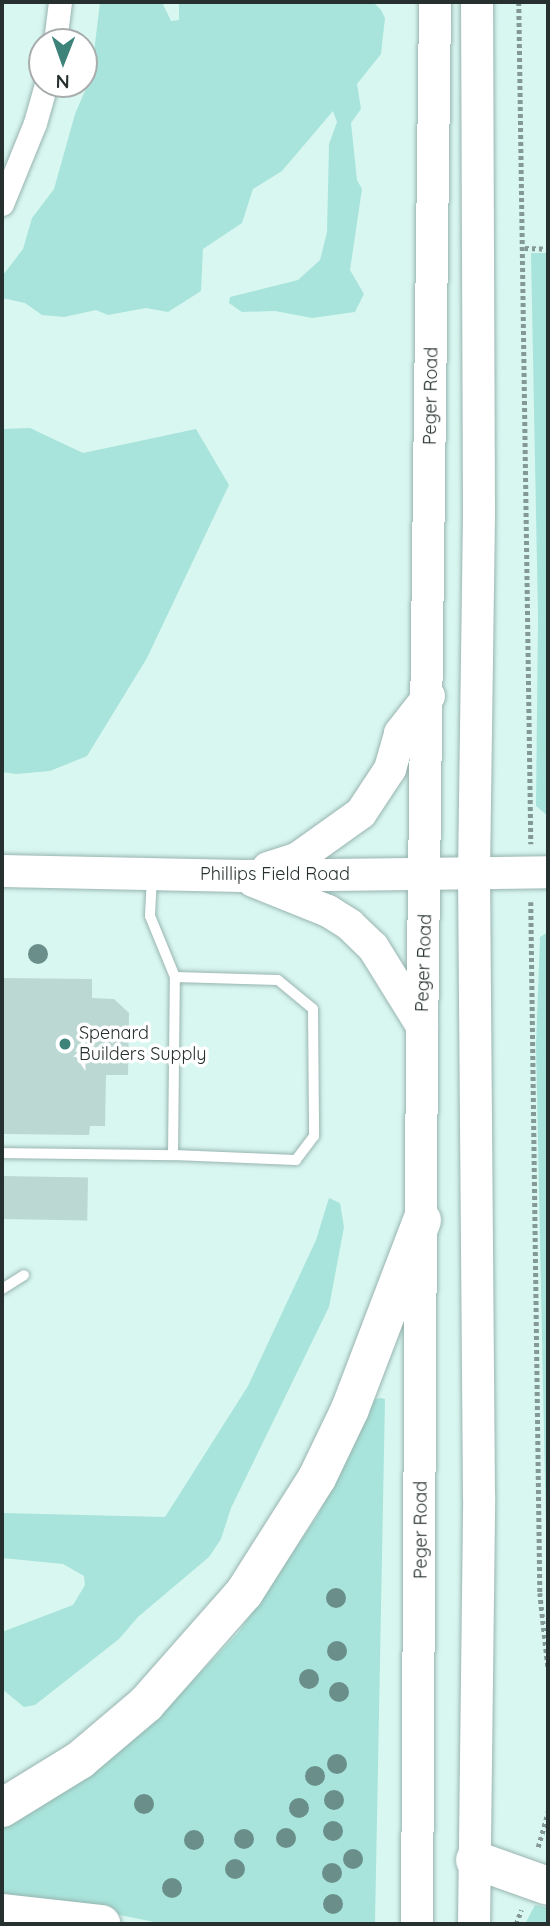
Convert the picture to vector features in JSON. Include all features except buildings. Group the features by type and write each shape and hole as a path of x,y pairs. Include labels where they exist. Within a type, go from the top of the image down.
{"highway":[{"path":"2,1808 80,1760 146,1704 244,1593 277,1546 333,1443 422,1220"},
{"path":"475,1860 541,1872"},
{"path":"2,1913 101,1924"}],"main road":[{"name":"Peger Road","path":"417,1924 422,1026 427,873 435,2"},
{"path":"474,1924 479,1482 474,873 479,498 477,2"},
{"path":"242,876 298,858 360,813 384,781 400,733 429,696"},
{"name":"Phillips Field Road","path":"2,871 242,876 548,873"},
{"path":"242,876 328,911 350,925 373,947 422,1026"}],"street":[{"path":"57,28 60,2"},
{"path":"2,204 35,123 42,98"}],"lane":[{"path":"152,874 150,916 175,977 173,1155"},
{"path":"2,1153 296,1160 314,1136 313,1009 278,980 175,977"},
{"path":"2,1289 24,1275"}],"path":[{"path":"519,2 525,248 531,806"},
{"path":"525,248 548,249"},
{"path":"531,943 540,1593 548,1667"},
{"path":"541,1872 548,1811"}],"shaded area":[{"path":"100,2 162,2 171,21 179,20 179,2 373,2 381,10 385,18 381,54 357,84 361,109 351,123 357,180 362,189 350,270 364,294 355,312 312,318 275,311 242,312 229,303 230,297 298,280 320,260 327,232 329,144 337,122 333,111 282,171 253,189 242,223 203,249 201,291 168,312 146,308 108,315 96,310 64,317 42,315 25,303 2,298 3,275 23,249 32,218 54,189 82,98 98,98 97,28"},
{"path":"531,253 548,253 548,816 536,806 538,617"},
{"path":"30,428 83,453 196,429 229,485 147,658 87,756 50,771 16,774 2,772 2,429"},
{"path":"548,932 548,1627 536,1045 540,937"},
{"path":"329,1198 340,1203 344,1227 329,1307 231,1508 221,1539 209,1557 138,1617 119,1639 35,1705 24,1707 2,1689 2,1632 73,1605 85,1585 84,1576 63,1564 2,1558 2,1513 165,1517 248,1386 316,1240"},
{"path":"385,1399 375,1924 164,1924 95,1910 2,1898 2,1829 49,1801 169,1706 238,1633 318,1515 371,1400"},
{"path":"535,1905 548,1908 548,1924 525,1924"}],"place":[{"name":"Spenard Builders Supply","path":"65,1044"}]}
